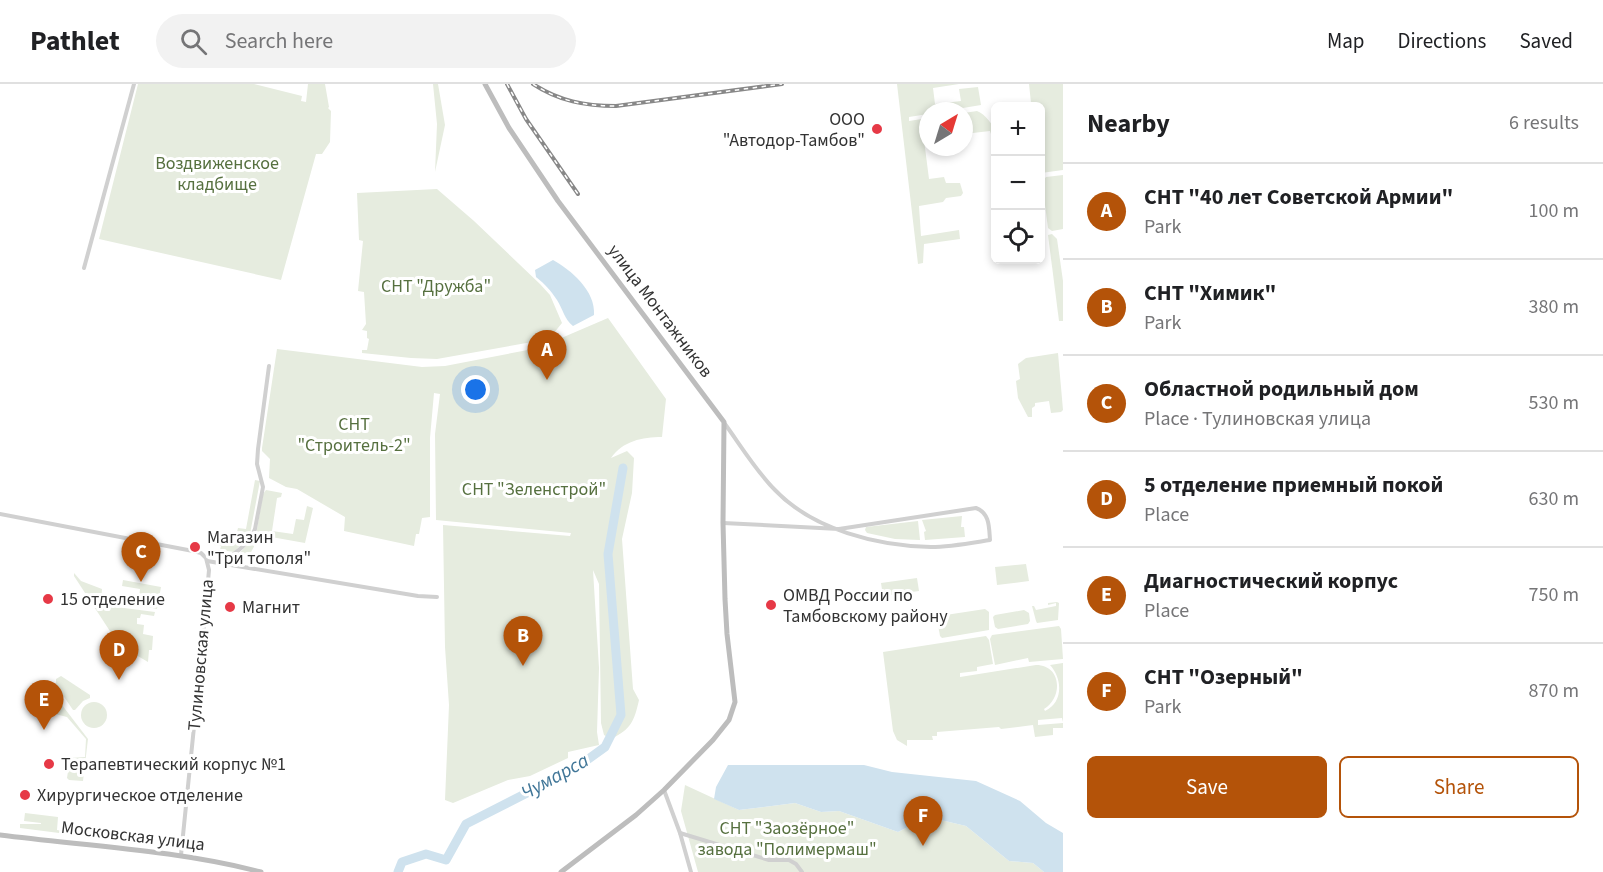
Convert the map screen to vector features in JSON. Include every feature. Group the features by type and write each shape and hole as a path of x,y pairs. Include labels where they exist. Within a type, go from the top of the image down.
{"main road":[{"name":"улица Монтажников","path":"485,84 509,128 558,201 724,422"},
{"path":"561,872 636,815 664,790 713,740 729,720 735,702 727,634 723,523 724,422"},
{"name":"Московская улица","path":"0,835 181,855 261,872"}],"street":[{"path":"84,268 134,84"},
{"path":"221,562 237,552 253,535 255,529 263,487 257,465 269,366"},
{"name":"улица Монтажников","path":"724,422 777,492 813,519 839,529 883,542 908,546 933,547 990,540 987,518 983,511 976,508 839,529"},
{"name":"Тулиновская улица","path":"0,514 192,551 203,555 207,561 209,570 203,638 181,855"},
{"path":"723,523 839,529"},
{"path":"207,561 418,596 437,597"},
{"path":"664,790 691,872"},
{"path":"680,834 769,860 789,860 796,864 802,872"}],"green space":[{"name":"Воздвиженское кладбище","path":"138,84 254,84 302,96 301,101 306,102 308,84 325,84 328,108 331,111 330,142 322,154 316,154 281,280 99,239"},
{"path":"433,84 438,84 445,125 435,172 437,124"},
{"path":"897,84 959,84 933,88 935,102 919,102 919,115 909,117 909,121 919,119 919,156 926,156 929,179 944,177 946,183 960,183 963,193 961,196 946,198 943,202 919,206 921,236 959,230 960,239 924,244 923,263 918,264"},
{"path":"1029,84 1063,84 1063,170 1045,172 1045,102 1031,102"},
{"path":"978,87 981,105 973,106 973,102 952,102 961,101 959,89"},
{"path":"977,111 989,120 991,134 990,131 973,133 973,112"},
{"path":"1063,175 1063,229 1052,231 1048,228 1045,205 1046,177"},
{"name":"СНТ \"Дружба\"","path":"437,189 474,221 550,295 562,323 549,339 437,359 362,353 362,350 367,350 369,339 367,331 362,330 366,324 364,292 358,291 363,241 359,240 357,193"},
{"path":"1052,234 1057,239 1063,281 1063,321 1059,321 1048,235"},
{"path":"608,318 666,399 662,437 634,441 621,448 611,458 627,451 634,458 632,493 622,539 633,689 639,700 635,714 631,724 623,732 611,739 604,735 601,723 599,584 593,570 599,668 597,732 599,745 568,752 568,758 530,776 508,780 453,803 445,800 449,705 445,647 443,525 570,536 571,533 436,520 435,434 440,394 434,393 430,438 430,517 422,518 414,546 344,531 345,517 297,489 286,487 269,478 270,459 262,448 277,349 422,367 445,366 538,348"},
{"path":"1058,353 1063,410 1051,413 1049,401 1035,403 1032,408 1032,417 1028,417 1018,398 1016,381 1020,379 1018,364 1026,358"},
{"path":"255,480 260,481 250,534 234,552 220,550 221,546 214,545 216,533 236,536 238,528 246,529"},
{"path":"266,490 282,493 281,497 277,498 272,531 293,534 296,519 304,520 307,506 313,508 305,543 260,535 249,556 241,555 240,559 237,559 256,535 263,494"},
{"path":"962,516 961,527 964,527 965,537 925,540 924,532 926,531 922,520"},
{"path":"918,521 920,540 895,539 867,533 865,530 866,527"},
{"path":"1026,564 1029,581 997,585 995,567"},
{"path":"74,573 81,581 102,589 101,605 155,612 154,616 141,614 140,618 137,618 137,624 144,625 143,634 153,636 148,662 119,645"},
{"path":"917,578 919,591 883,596 881,583"},
{"path":"123,580 161,587 157,609 138,605 140,589 122,586"},
{"path":"1057,602 1059,603 1058,620 1037,623 1032,606 1036,610 1056,606 1056,603 1048,605 1048,603"},
{"path":"985,609 989,612 989,630 942,638 940,636 937,619 939,616"},
{"path":"1024,610 1029,613 1028,624 998,629 995,627 993,617 995,615"},
{"path":"1059,626 1063,659 1029,662 1028,658 995,665 990,639 992,635"},
{"path":"986,636 989,640 993,664 977,667 977,671 960,673 960,677 1036,665 1045,666 1055,676 1057,690 1050,704 1044,709 1045,711 1055,702 1059,690 1057,677 1050,665 1063,663 1063,722 1062,718 1038,720 1038,725 1063,723 1063,728 1053,728 1053,735 1035,737 1033,725 937,732 937,736 932,736 933,740 907,740 907,746 897,740 893,731 883,652"},
{"path":"61,676 90,695 90,698 83,701 75,710 56,685 56,679"},
{"path":"49,688 88,739 83,781 67,778 70,758 85,757 86,739 67,717 55,714 51,708 30,703 30,699 48,700"},
{"path":"94,702 103,706 107,715 103,724 94,728 85,724 81,715 85,706"},
{"name":"СНТ \"Заозёрное\" завода \"Полимермаш\"","path":"685,785 739,810 795,803 821,812 839,811 898,832 928,817 966,826 1009,861 1033,863 1044,872 698,872 681,811"},
{"path":"25,813 58,817 57,830 68,832 67,834 20,828 20,824 41,824 24,821"}],"water":[{"path":"553,260 581,282 594,306 594,315 573,326 559,303 536,277 535,270"},
{"path":"728,765 864,765 892,772 976,781 1020,801 1046,823 1063,833 1063,872 1044,872 1033,863 1009,861 966,826 928,817 898,832 839,811 821,812 795,803 739,810 714,799 716,787"}],"waterway":[{"name":"Чумарса","path":"398,872 402,862 426,854 446,860 466,824 576,768 605,747 621,715 608,554 623,468"}],"railway":[{"path":"507,84 526,119 578,194"},
{"path":"533,84 553,95 573,101 616,106 782,84"}],"place":[{"name":"ООО \"Автодор-Тамбов\"","path":"877,129"},
{"name":"СНТ \"40 лет Советской Армии\"","path":"547,380"},
{"name":"Магазин \"Три тополя\"","path":"195,547"},
{"name":"Областной родильный дом","path":"141,582"},
{"name":"15 отделение","path":"48,599"},
{"name":"ОМВД России по Тамбовскому району","path":"771,605"},
{"name":"Магнит","path":"230,607"},
{"name":"СНТ \"Химик\"","path":"523,666"},
{"name":"5 отделение приемный покой","path":"119,680"},
{"name":"Диагностический корпус","path":"44,730"},
{"name":"Терапевтический корпус №1","path":"49,764"},
{"name":"Хирургическое отделение","path":"25,795"},
{"name":"СНТ \"Озерный\"","path":"923,846"}],"park label":[{"name":"СНТ \"Строитель-2\"","path":"354,434"},
{"name":"СНТ \"Зеленстрой\"","path":"534,489"}]}
